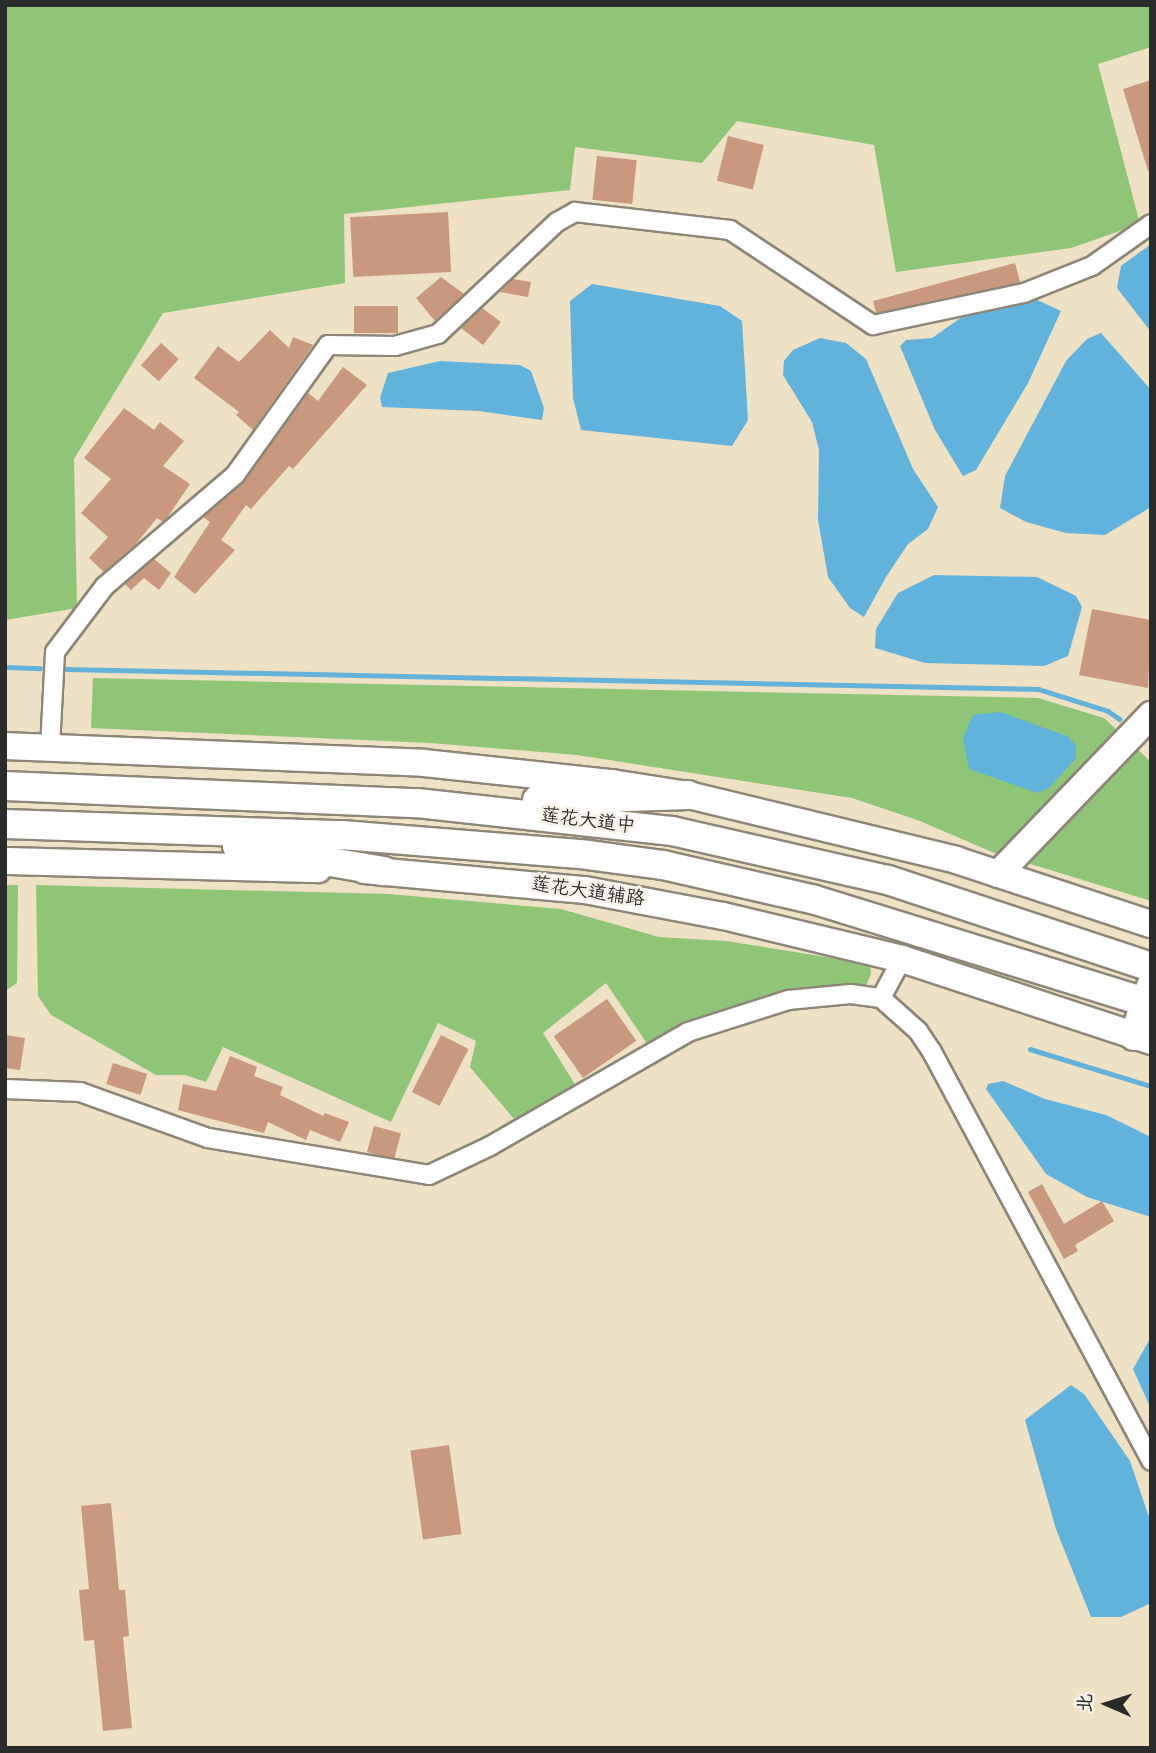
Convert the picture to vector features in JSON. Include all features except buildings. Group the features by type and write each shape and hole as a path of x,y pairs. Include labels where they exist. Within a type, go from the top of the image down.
{"main road":[{"name":"莲花大道中","path":"5,786 417,803 672,831 888,880 1151,967"},
{"path":"417,803 688,795"},
{"name":"莲花大道中","path":"5,824 342,835 588,855 742,881 1149,997"},
{"path":"131,828 384,871"},
{"path":"877,918 888,880"},
{"path":"1142,1039 1149,997"}],"street":[{"path":"50,748 55,652 104,586 235,475 328,345 395,346 438,334 557,222 575,212 730,230 873,325 1024,293 1092,266 1151,224"},
{"path":"998,874 1151,715"},
{"path":"5,746 502,768 688,795 998,874 1151,924"},
{"name":"莲花大道辅路","path":"5,862 384,871 598,892 902,959 1142,1039"},
{"path":"881,998 902,959"},
{"path":"5,1088 79,1093 208,1138 429,1175 490,1146 688,1032 788,1000 851,994 881,998 918,1031 932,1052 1151,1461"}],"green space":[{"path":"5,5 1151,5 1151,47 1098,64 1140,224 1071,248 896,272 874,145 737,121 702,163 575,147 570,190 344,214 345,283 163,313 74,459 77,608 5,620"},
{"path":"93,678 1038,698 1104,718 1151,762 1151,901 992,852 920,821 852,798 577,755 430,743 91,728"},
{"path":"5,885 18,885 17,983 5,991"},
{"path":"36,885 388,894 561,909 659,937 726,941 870,964 871,974 865,988 648,1045 606,983 543,1033 576,1086 514,1119 470,1067 476,1041 438,1023 391,1122 223,1047 206,1082 185,1075 156,1075 51,1015 38,996"}],"water":[{"path":"1151,244 1151,332 1117,288 1121,266"},
{"path":"592,284 720,306 742,321 748,420 732,446 581,430 573,398 570,301"},
{"path":"1037,300 1061,311 1028,383 976,470 963,476 935,430 900,346 906,340 932,338 969,312"},
{"path":"1101,333 1151,390 1151,507 1105,535 1066,533 1026,522 1000,508 1005,476 1066,361 1087,339"},
{"path":"820,338 846,343 866,359 913,469 938,507 928,529 908,544 864,617 850,608 828,577 818,520 819,450 812,422 783,375 784,361 793,350"},
{"path":"440,361 520,365 531,371 544,408 542,420 479,411 382,407 380,398 388,373"},
{"path":"934,575 1037,577 1076,596 1082,607 1068,656 1044,666 925,663 875,648 876,629 898,593"},
{"path":"1000,712 1067,736 1076,745 1076,758 1049,788 1037,793 969,769 963,738 973,715"},
{"path":"1003,1081 1045,1099 1106,1115 1151,1137 1151,1217 1087,1197 1046,1174 986,1089 988,1084"},
{"path":"1151,1337 1151,1409 1133,1369"},
{"path":"1071,1385 1084,1394 1130,1461 1151,1523 1151,1603 1121,1617 1091,1617 1056,1529 1025,1420"}],"waterway":[{"path":"5,667 40,668"},
{"path":"66,669 1038,689 1108,711 1120,719"},
{"path":"1030,1049 1151,1086"}]}
